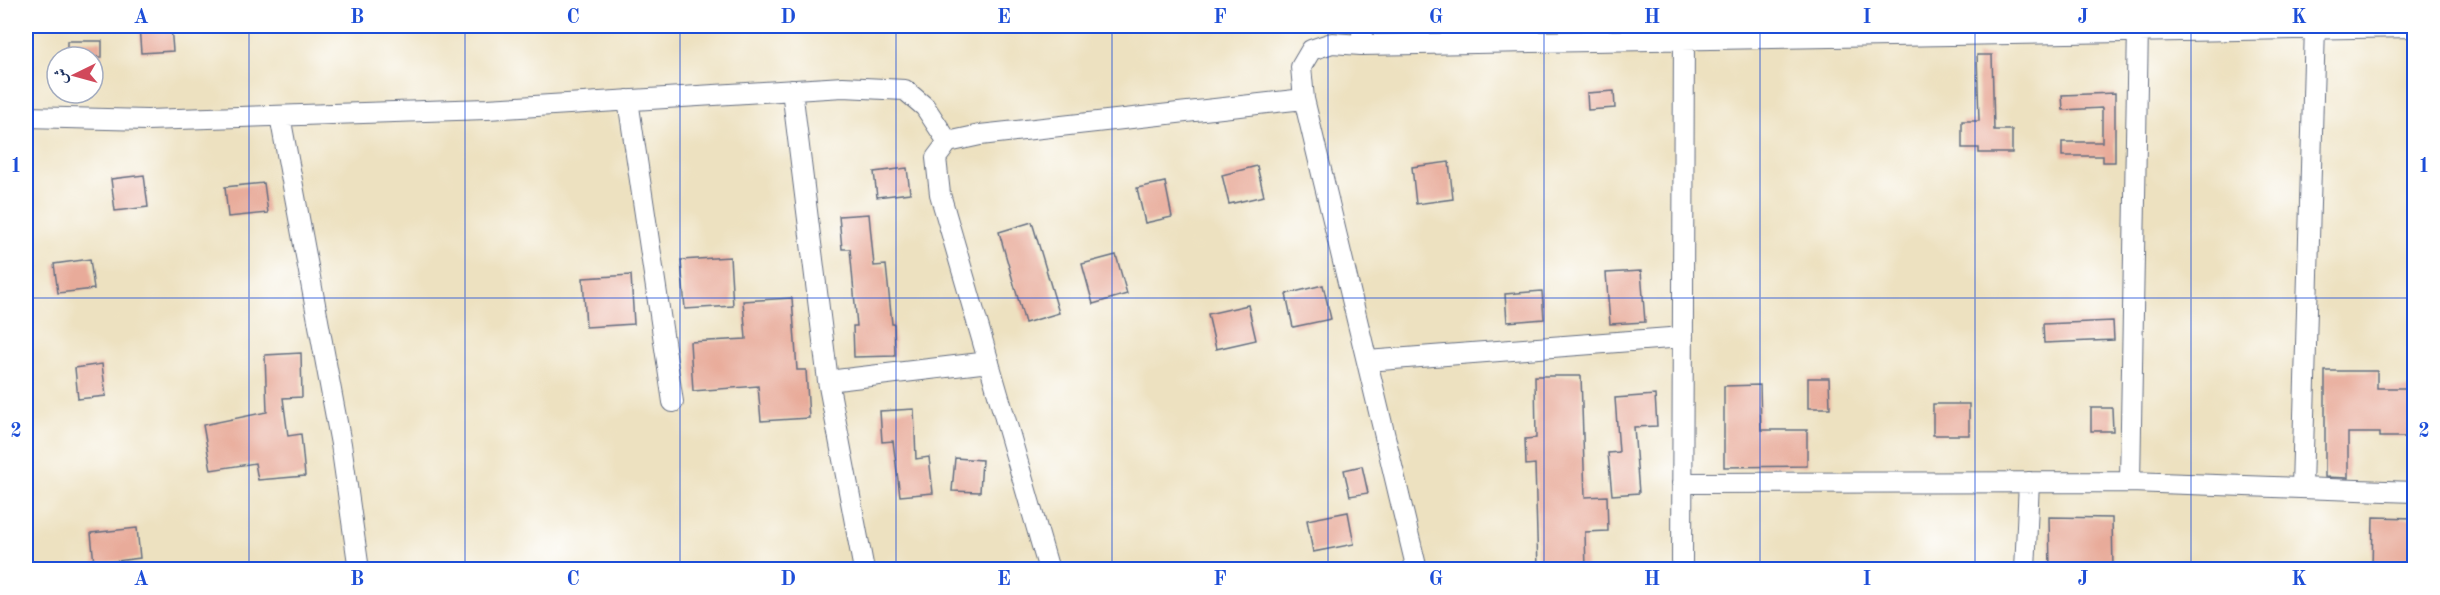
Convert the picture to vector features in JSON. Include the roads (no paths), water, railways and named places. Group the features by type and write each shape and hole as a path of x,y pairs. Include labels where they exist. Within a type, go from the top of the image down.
{"street":[{"path":"2302,487 2315,27"},
{"path":"1416,570 1304,99 1301,68 1311,50 1362,35 2415,27"},
{"path":"2130,482 2138,28"},
{"path":"1682,570 1685,33"},
{"path":"26,117 147,120 487,109 843,87 905,90 925,107 948,142"},
{"path":"792,90 828,381 864,570"},
{"path":"1049,570 940,194 936,158 948,142 980,135 1304,99"},
{"path":"627,100 673,402"},
{"path":"280,116 341,444 359,570"},
{"path":"1367,361 1683,337"},
{"path":"828,381 989,362"},
{"path":"2025,570 2029,482"},
{"path":"1682,483 2130,482 2415,492"}]}
